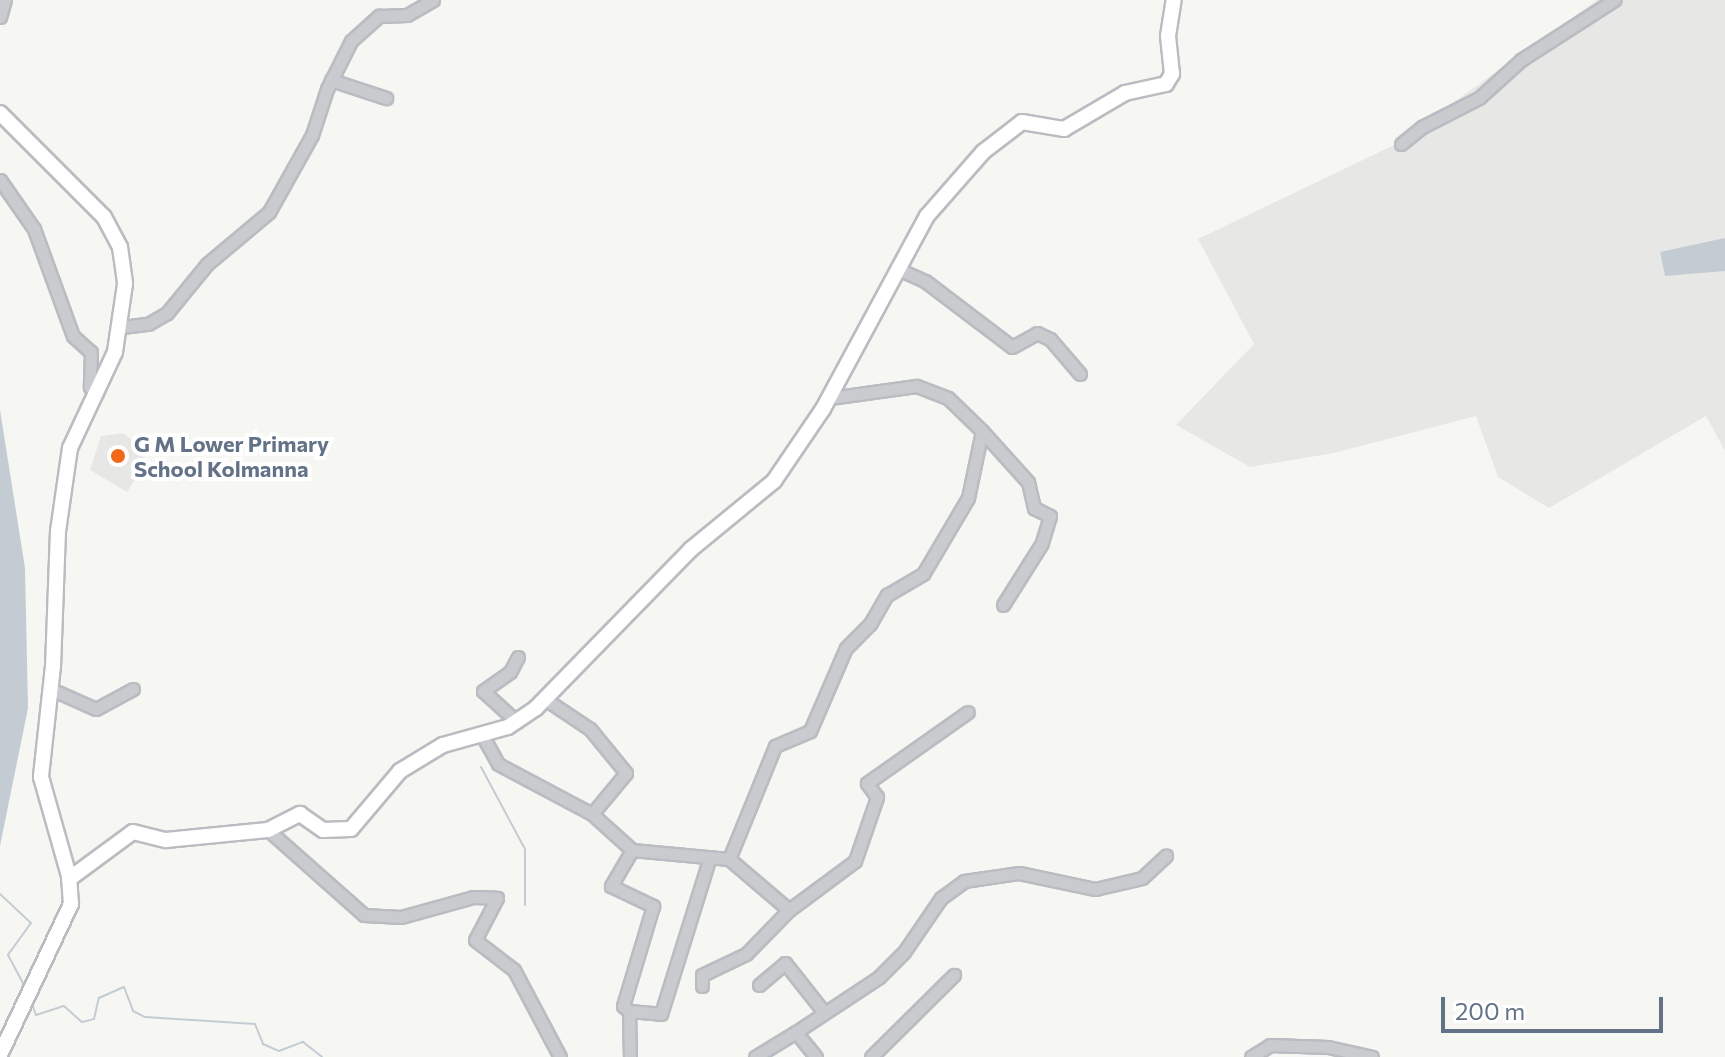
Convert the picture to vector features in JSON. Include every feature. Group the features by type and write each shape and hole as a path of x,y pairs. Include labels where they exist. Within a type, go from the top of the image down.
{"main road":[{"path":"69,879 133,832 166,840 268,830 300,814 323,830 351,829 400,771 443,745 517,722 545,699 690,550 763,493 830,398 898,269 940,198 1009,130 1027,120 1064,129 1125,93 1166,84 1172,74 1169,27 1174,0"},
{"path":"0,113 104,217 122,260 122,327 65,469 51,689 41,777 69,879 71,904 0,1055"}],"street":[{"path":"0,17 5,0"},
{"path":"122,327 148,324 167,313 207,264 269,212 312,135 331,80 351,41 371,22 385,14 407,15 433,0"},
{"path":"1401,144 1422,127 1479,98 1529,54 1614,0"},
{"path":"331,80 386,98"},
{"path":"0,180 34,229 73,336 91,352 90,387 97,392"},
{"path":"898,269 925,281 1012,347 1037,333 1050,339 1080,374"},
{"path":"830,398 916,386 948,398 1028,482 1034,508 1050,516 1042,543 1003,605"},
{"path":"729,859 775,746 810,731 846,648 870,624 887,595 923,574 933,558 968,498 982,431"},
{"path":"517,722 483,688 510,672 518,657"},
{"path":"51,689 96,709 133,689"},
{"path":"545,699 590,729 626,773 592,814"},
{"path":"702,986 702,975 746,954 789,910 855,861 877,797 867,783 968,712"},
{"path":"481,733 498,764 592,814 632,850 709,860 729,859 789,910"},
{"path":"268,830 364,915 401,917 473,897 497,898 475,940 514,970 560,1057"},
{"path":"632,850 611,886 653,906 623,1006 629,1011 661,1014 709,860"},
{"path":"755,1057 879,977 904,952 941,898 964,881 1019,873 1095,889 1142,878 1166,856"},
{"path":"759,985 785,963 823,1011"},
{"path":"871,1057 954,975"},
{"path":"629,1011 630,1057"},
{"path":"796,1032 816,1057"},
{"path":"1251,1057 1270,1045 1328,1047 1372,1057"}],"shaded area":[{"path":"1597,0 1725,0 1725,451 1706,416 1549,508 1498,477 1476,416 1334,453 1250,467 1176,425 1254,344 1198,239 1392,146"},
{"path":"1725,238 1725,271 1665,276 1660,252"},
{"path":"0,410 25,568 28,708 0,846"},
{"name":"G M Lower Primary School Kolmanna","path":"123,433 142,448 144,465 127,492 90,470 101,436"}],"waterway":[{"path":"481,767 525,849 525,905"},
{"path":"0,894 31,923 8,955 25,987"},
{"path":"32,1004 36,1015 64,1006 82,1022 94,1019 99,998 124,987 133,1011 145,1017 255,1024 263,1044 279,1051 303,1042 322,1057"}],"place":[{"name":"G M Lower Primary School Kolmanna","path":"118,456"}]}
